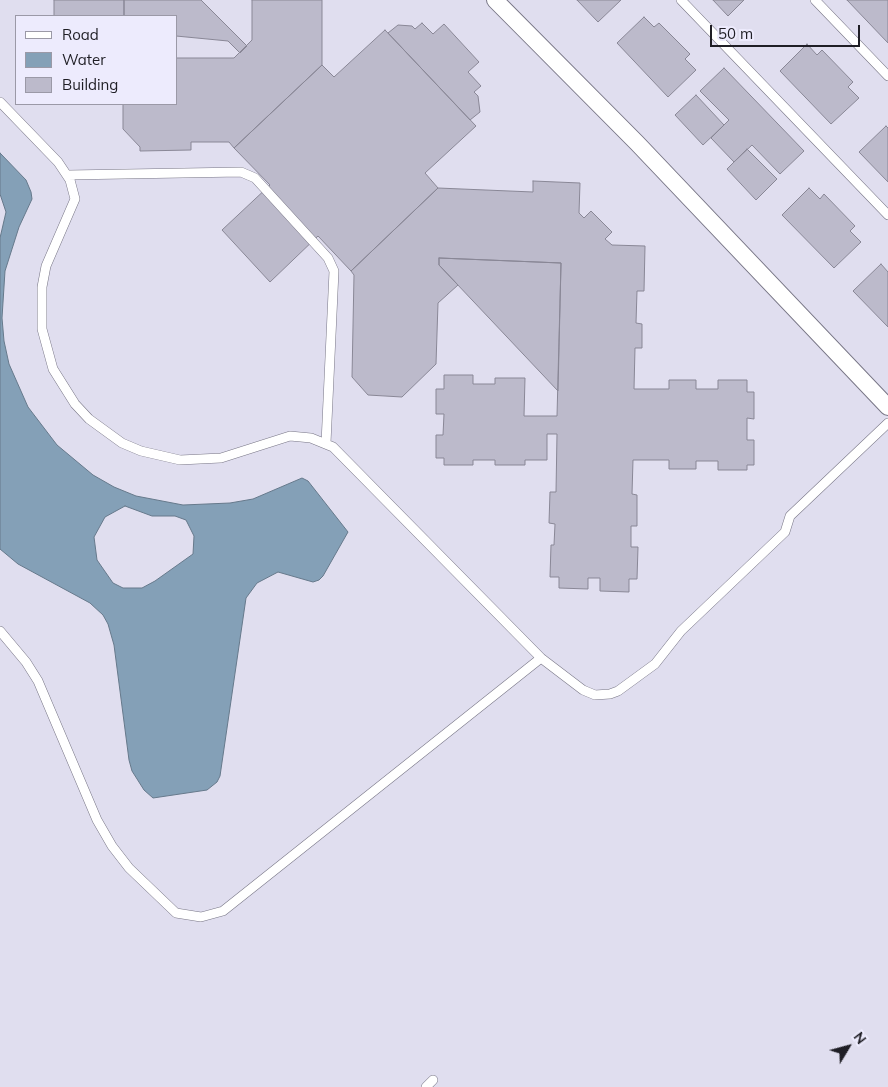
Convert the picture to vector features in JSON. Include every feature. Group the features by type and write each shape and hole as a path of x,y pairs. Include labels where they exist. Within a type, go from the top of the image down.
{"street":[{"path":"495,0 643,150 888,407"}],"lane":[{"path":"680,0 888,215"},
{"path":"815,0 888,76"},
{"path":"0,102 58,162 68,175 75,199 46,266 41,294 42,328 53,369 63,387 88,419 110,436 134,448 160,457 180,460 221,458 290,436 310,438 326,443 333,447 541,658 583,690 602,695 618,691 655,664 681,631 785,532 790,516 888,423"},
{"path":"68,175 241,172 255,178 328,258 334,271 326,443"},
{"path":"0,631 26,662 38,681 97,820 112,846 129,868 176,912 202,916 223,911 541,658"},
{"path":"426,1087 432,1080"}],"water":[{"path":"0,153 26,180 32,199 19,227 5,271 2,318 4,341 9,364 28,407 57,445 93,475 114,487 136,496 183,505 230,503 253,499 302,478 308,481 348,532 319,580 313,582 278,572 257,583 246,598 220,776 217,782 207,790 153,798 144,790 132,771 129,760 114,645 108,624 103,615 90,603 18,564 0,549 0,238 6,212 0,194","holes":["125,506 152,516 175,516 186,520 194,536 193,554 142,588 123,588 113,583 97,560 94,537 105,517"]}],"building":[{"path":"54,0 124,0 124,15 54,15"},
{"path":"124,0 201,0 247,46 240,53 228,41 178,36 178,15 124,15"},
{"path":"252,0 322,0 322,65 234,148 229,142 191,142 191,150 140,151 140,147 123,129 123,105 178,105 178,58 234,58 252,40"},
{"path":"577,0 621,0 598,22"},
{"path":"713,0 744,0 728,16"},
{"path":"847,0 888,0 888,43"},
{"path":"644,17 654,27 659,23 690,54 685,59 696,70 668,97 617,43"},
{"path":"422,23 433,34 444,24 479,62 468,72 481,86 474,92 478,96 480,112 470,120 388,33 398,25 412,26 415,29"},
{"path":"385,30 476,126 425,173 438,188 351,271 318,236 270,282 222,230 270,185 234,148 322,65 334,77"},
{"path":"807,44 817,55 822,50 853,82 848,87 859,98 831,124 780,71"},
{"path":"724,68 804,151 780,174 752,145 734,162 711,138 729,120 700,91"},
{"path":"696,95 724,125 703,145 675,115"},
{"path":"886,126 888,128 888,182 859,152"},
{"path":"747,149 777,179 756,200 727,169"},
{"path":"533,181 580,183 579,213 584,218 591,211 612,232 605,239 612,245 645,246 644,291 637,291 636,323 642,324 642,348 635,348 634,389 669,389 669,380 696,380 696,389 718,389 718,380 747,380 747,392 754,392 754,419 747,418 747,440 754,440 754,465 747,465 747,470 718,470 718,461 696,461 696,469 669,469 669,460 633,460 632,494 637,495 637,526 631,526 631,547 638,547 637,579 629,579 629,592 600,591 600,578 588,578 588,589 559,588 559,577 550,577 551,545 554,545 555,524 549,523 550,492 556,492 557,434 547,434 547,460 525,460 525,465 495,465 495,460 473,460 473,465 444,465 444,458 436,458 436,435 443,435 444,414 436,414 436,389 444,389 444,375 473,375 473,384 495,384 495,378 525,378 524,416 557,416 561,263 439,258 439,265 458,285 438,303 436,364 402,397 368,395 352,377 354,275 351,271 438,188 533,192"},
{"path":"809,188 820,199 824,194 855,226 850,231 861,242 834,268 782,215"},
{"path":"439,258 561,263 558,391 439,265"},
{"path":"881,264 888,272 888,327 853,291"}]}
